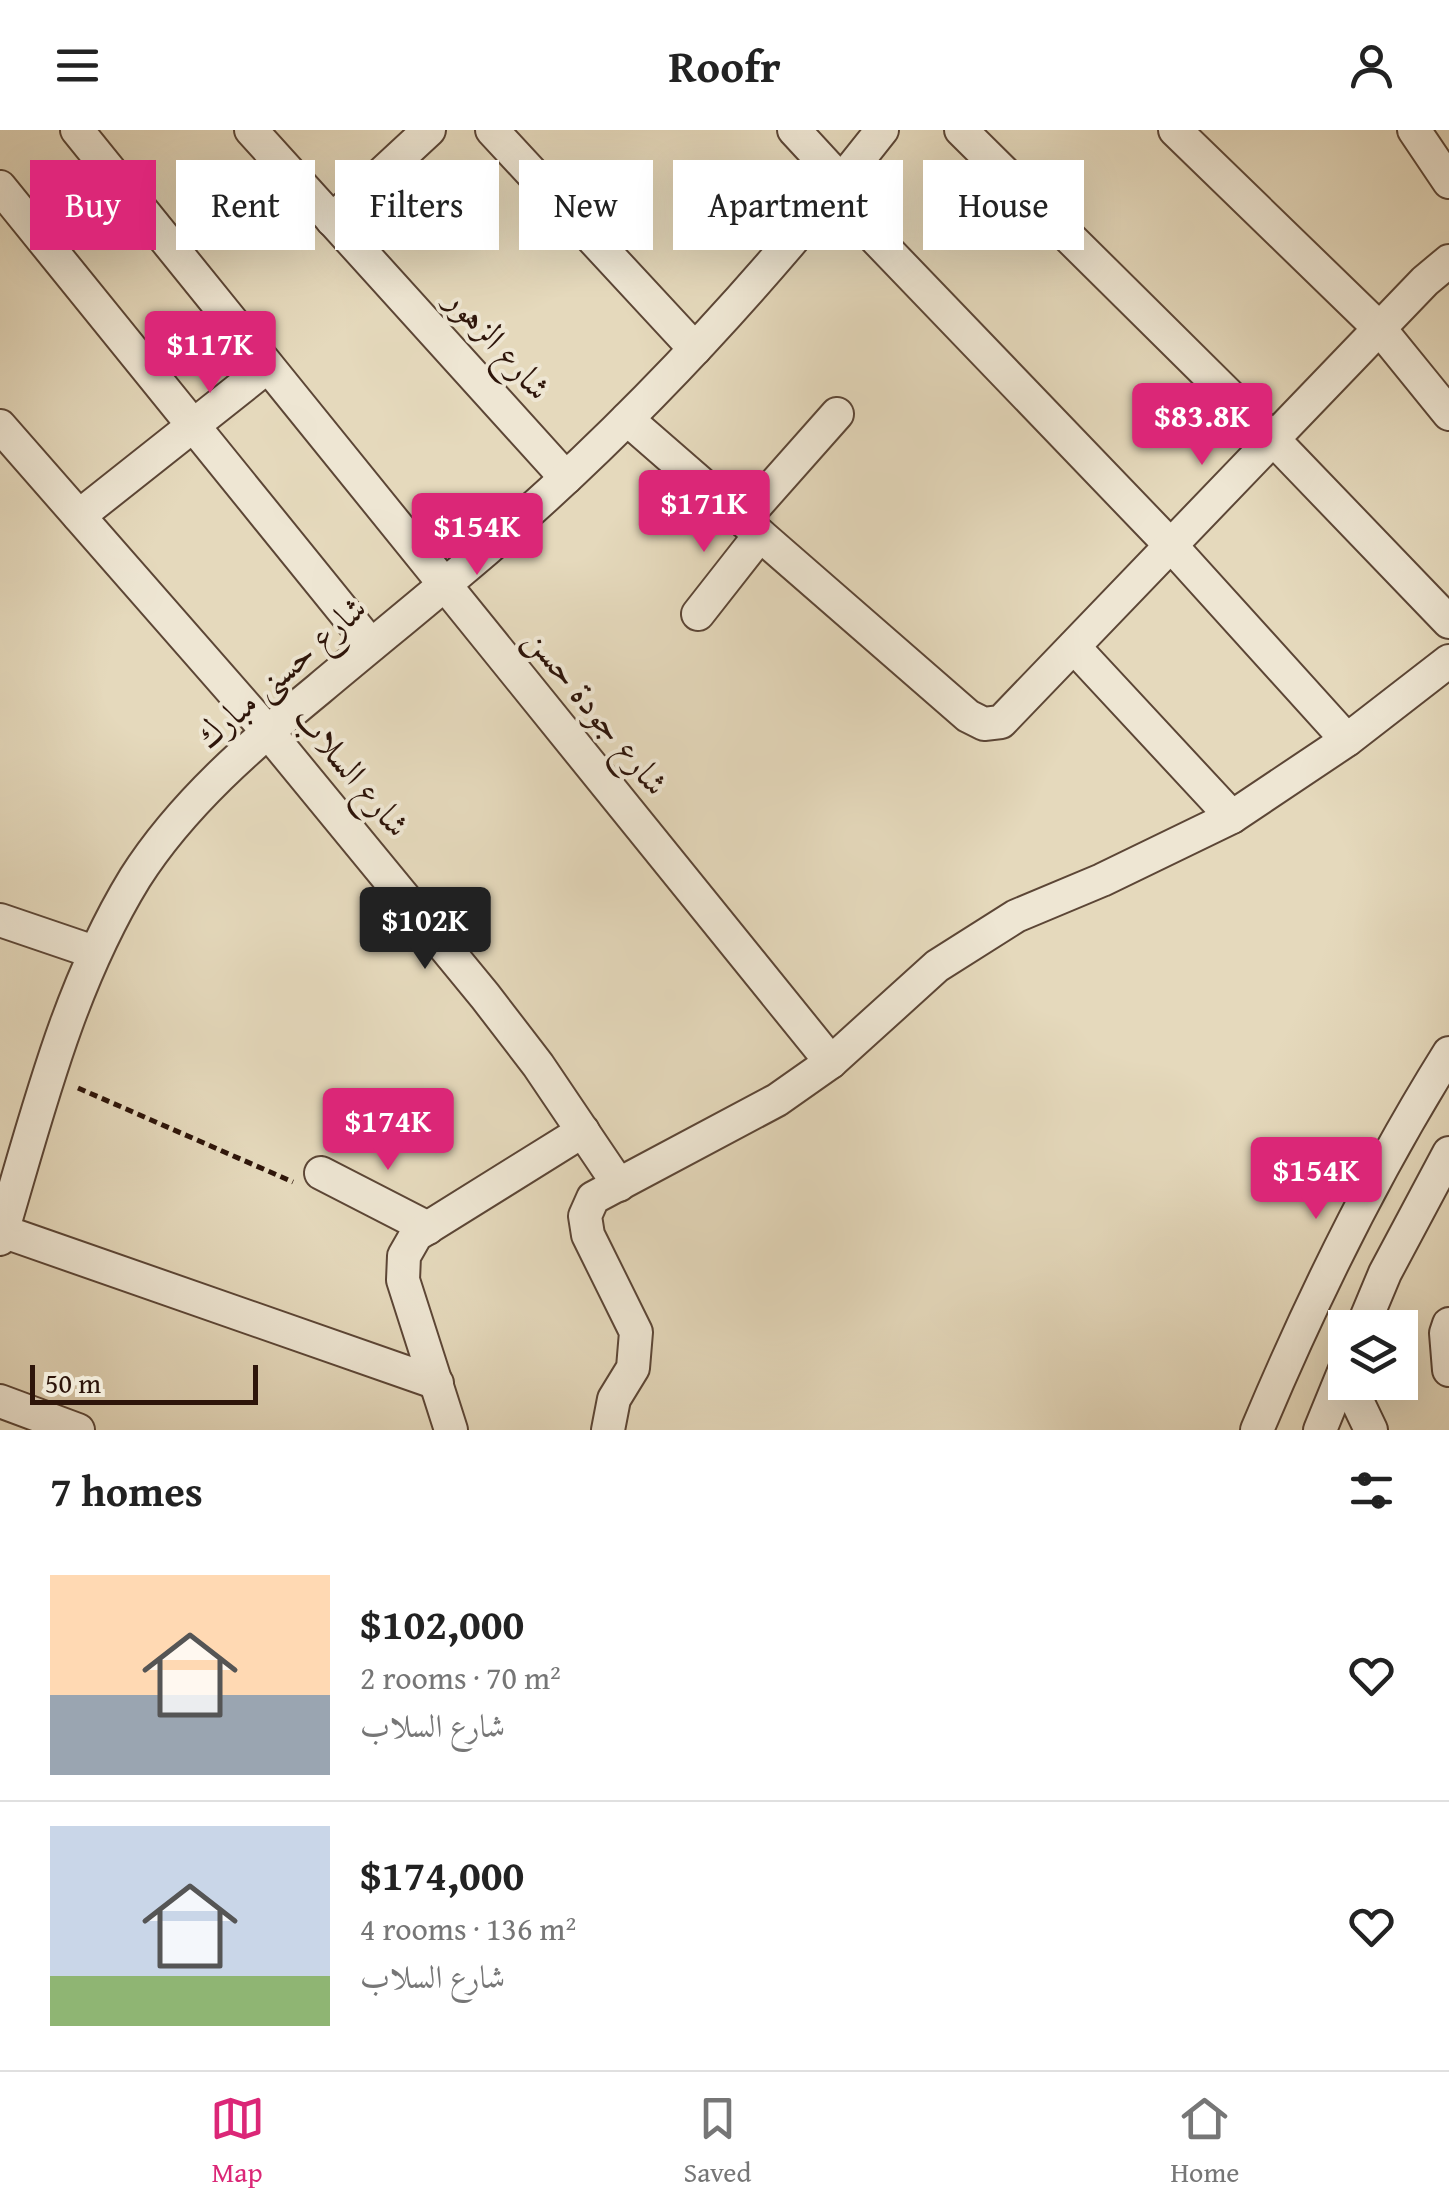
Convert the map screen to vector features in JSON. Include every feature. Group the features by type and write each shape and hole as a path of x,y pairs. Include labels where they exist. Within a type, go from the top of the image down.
{"street":[{"name":"شارع جودة حسن","path":"77,130 832,1062"},
{"name":"شارع الزهور","path":"251,130 566,478"},
{"path":"332,220 429,130"},
{"path":"492,130 695,349"},
{"path":"794,130 816,160"},
{"name":"شارع حسنى مبارك","path":"859,160 882,130"},
{"path":"961,130 1273,440 1449,622"},
{"path":"1414,130 1449,182"},
{"path":"1195,136 1380,328 1449,414"},
{"path":"0,187 371,645"},
{"name":"شارع حسنى مبارك","path":"1,1235 8,1189 94,952 136,876 190,807 268,732 566,478 695,349 782,250"},
{"path":"895,250 1347,740"},
{"path":"627,419 968,716 984,724 1001,722 1449,261"},
{"path":"79,516 267,367"},
{"path":"698,614 751,528 837,414"},
{"name":"شارع السلاب","path":"0,426 268,732 485,996 619,1185"},
{"path":"1074,647 1232,817"},
{"path":"608,1430 614,1399 633,1368 636,1332 588,1234 585,1216 593,1198 777,1100 832,1062 937,966 1016,916 1102,880 1232,817 1347,740 1449,661"},
{"path":"0,920 94,952"},
{"path":"1257,1430 1339,1246 1397,1135 1449,1053"},
{"path":"451,1430 403,1280 404,1256 416,1235 583,1131"},
{"path":"1370,1310 1385,1273 1447,1160"},
{"path":"320,1173 428,1228"},
{"path":"1,1235 438,1383"},
{"path":"1449,1324 1449,1370"},
{"path":"1320,1430 1334,1400"},
{"path":"1357,1400 1371,1430"},
{"path":"0,1402 78,1430"}],"path":[{"path":"50,1076 307,1188 320,1173"}]}
